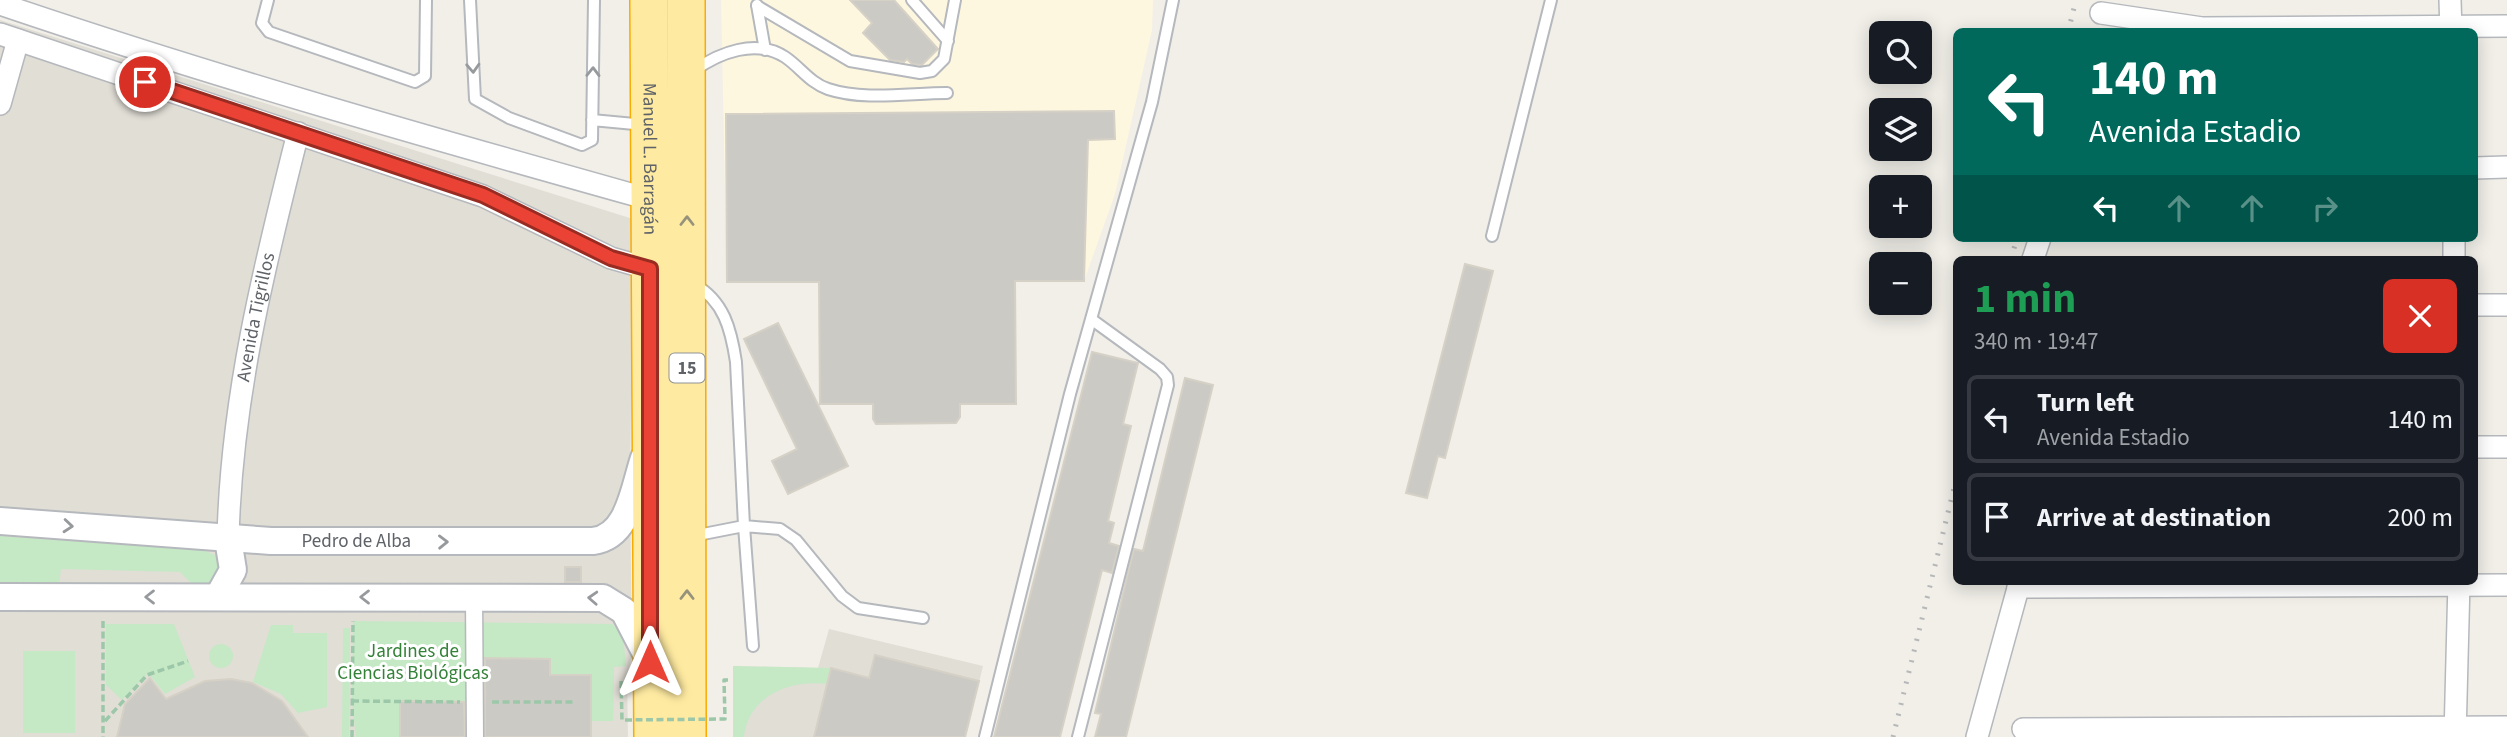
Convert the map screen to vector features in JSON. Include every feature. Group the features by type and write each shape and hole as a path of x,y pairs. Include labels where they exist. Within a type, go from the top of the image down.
{"highway":[{"name":"Manuel L. Barragán","path":"649,0 652,125 649,443 636,671 653,737"},
{"name":"Manuel L. Barragán","path":"686,0 687,737"}],"street":[{"path":"2450,0 2451,28"},
{"path":"0,4 137,51 371,121 652,200"},
{"path":"2101,15 2202,28"},
{"path":"2470,28 2507,26"},
{"path":"0,104 9,37 483,195 611,258 650,269"},
{"name":"Avenida Tigrillos","path":"228,539 241,385 249,340 299,133"},
{"path":"2478,168 2507,167"},
{"path":"2478,305 2507,305"},
{"name":"Pedro de Alba","path":"0,521 228,539 331,543 603,540 617,531 624,518 649,443"},
{"path":"2478,447 2507,447"},
{"path":"218,597 233,570 228,539"},
{"path":"2478,584 2507,585"},
{"path":"1978,737 2019,585"},
{"path":"2455,732 2459,585"},
{"path":"0,597 474,597 609,600 624,611 636,671"},
{"path":"474,597 475,737"},
{"path":"2023,729 2455,732 2507,727"}],"lane":[{"path":"268,0 262,23 269,32 415,82 425,76 426,0"},
{"path":"470,0 474,92 479,103 509,118 582,145 592,140 594,0"},
{"path":"912,0 948,41"},
{"path":"756,3 850,61 920,73 932,71 944,59 955,0"},
{"path":"985,737 1091,319 1152,102 1173,0"},
{"path":"1492,236 1551,0"},
{"path":"756,3 765,50"},
{"path":"687,76 712,58 726,53 765,50 784,57 827,89 876,94 947,93"},
{"path":"592,120 652,125"},
{"path":"687,280 709,292 720,307 732,337 736,362 752,646"},
{"path":"1078,737 1168,385 1167,377 1160,369 1091,319"},
{"path":"687,537 744,526 780,530 796,540 842,596 858,607 923,618"}],"path":[{"path":"103,621 103,737"},
{"path":"352,737 353,621"},
{"path":"103,723 148,675 188,660"},
{"path":"636,671 622,720 725,719 724,680 728,680"}],"shaded area":[{"path":"721,0 1153,0 1152,30 1115,194 1084,281 727,282"},
{"path":"0,20 633,219 630,485 632,654 627,677 628,737 0,737"},
{"path":"829,629 983,666 966,737 733,737 733,666 818,668"}],"green space":[{"path":"0,536 203,550 217,556 222,565 214,583 192,584 180,572 61,569 59,586 0,586"},
{"name":"Jardines de Ciencias Biológicas","path":"353,621 612,624 623,635 626,666 614,667 613,721 591,721 591,675 574,675 574,702 400,701 400,737 356,737 352,701","holes":["474,658 550,659 550,675 474,675"]},
{"path":"106,624 174,624 195,677 165,694 148,673 122,700 106,685"},
{"path":"271,625 293,625 293,633 327,633 327,707 298,713 281,694 253,682"},
{"path":"343,628 350,628 349,737 342,737"},
{"path":"221,644 230,647 233,656 230,665 221,668 212,665 209,656 212,647"},
{"path":"23,651 75,651 75,733 23,733"},
{"path":"733,666 831,668 827,684 799,684 773,693 753,711 744,737 733,737"}],"building":[{"path":"850,0 894,0 938,49 922,65 912,64 907,59 904,62 890,60 863,33 872,23"},
{"path":"1114,111 1115,139 1088,140 1084,281 1015,281 1016,404 960,404 960,417 956,423 876,424 873,419 873,404 820,404 819,282 727,282 726,114"},
{"path":"1465,264 1493,271 1445,458 1438,456 1427,498 1406,493"},
{"path":"778,323 848,466 788,494 772,461 797,449 744,339"},
{"path":"1092,352 1138,363 1123,424 1131,426 1108,521 1114,523 1109,543 1119,546 1112,573 1102,570 1060,737 994,737"},
{"path":"1185,378 1213,385 1126,737 1095,737 1101,714 1095,713 1134,549 1143,551"},
{"path":"565,567 581,567 581,582 565,582"},
{"path":"875,655 979,681 965,737 814,737 831,668 869,678"},
{"path":"485,658 550,659 550,675 591,675 591,737 485,737"},
{"path":"150,678 166,699 205,681 231,679 252,683 282,701 308,737 117,737 125,704"},
{"path":"400,701 464,702 465,737 400,737"}],"railway":[{"path":"2069,28 2076,0"},
{"path":"2012,256 2016,242"},
{"path":"1893,737 1953,492"}],"route":[{"path":"145,82 483,195 611,258 650,269 650,662"}]}
